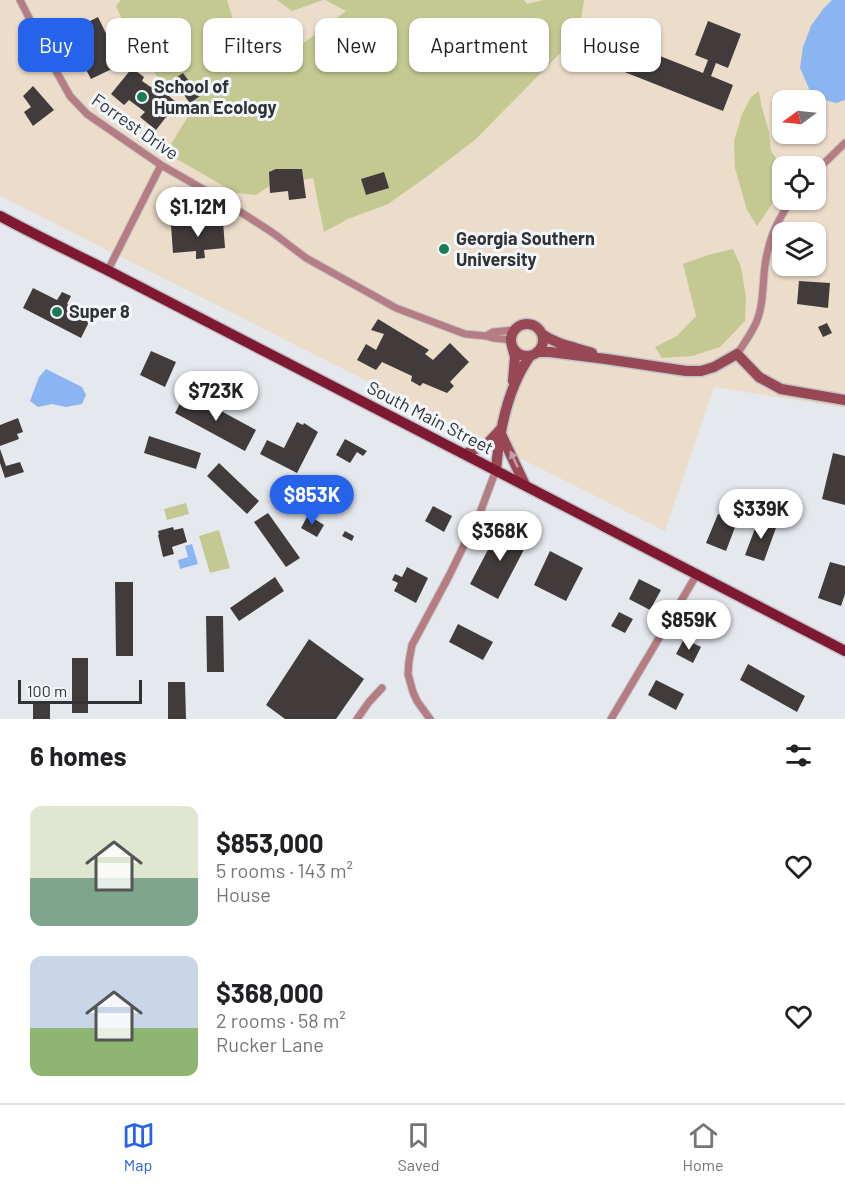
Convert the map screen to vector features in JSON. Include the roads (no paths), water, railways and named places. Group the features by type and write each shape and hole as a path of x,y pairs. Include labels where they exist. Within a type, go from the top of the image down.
{"main road":[{"name":"South Main Street","path":"0,216 109,268 396,420 845,651"}],"street":[{"name":"Forrest Drive","path":"20,0 70,96 87,114 161,165 222,200 273,233 306,258 396,309 465,334 486,336 493,332 512,339"},
{"path":"826,161 845,143"},
{"path":"109,268 161,165"},
{"path":"512,339 519,354 550,352 686,371 701,371 714,367 737,354 757,321 768,248 785,210"},
{"path":"430,719 413,692 408,674 412,645 482,510 496,470 502,430 513,387 515,357 512,339 520,325 529,324 537,327 542,334 557,343 572,346 606,359"},
{"path":"513,387 523,366 543,345 542,334"},
{"path":"737,354 759,377 781,389 845,400"},
{"path":"465,454 488,443 502,430"},
{"path":"502,430 525,485"},
{"path":"611,719 698,574"},
{"path":"357,719 382,688"}],"water":[{"path":"832,0 845,0 845,100 836,103 826,100 826,90 810,90 800,68 803,47 811,26"},
{"path":"46,369 82,387 86,395 82,404 66,407 52,404 38,407 30,401 39,377"},
{"path":"192,544 198,564 180,569 178,560 188,557 185,546"}],"place":[{"name":"School of Human Ecology","path":"142,97"},
{"name":"Georgia Southern University","path":"444,249"},
{"name":"Super 8","path":"57,312"}]}
